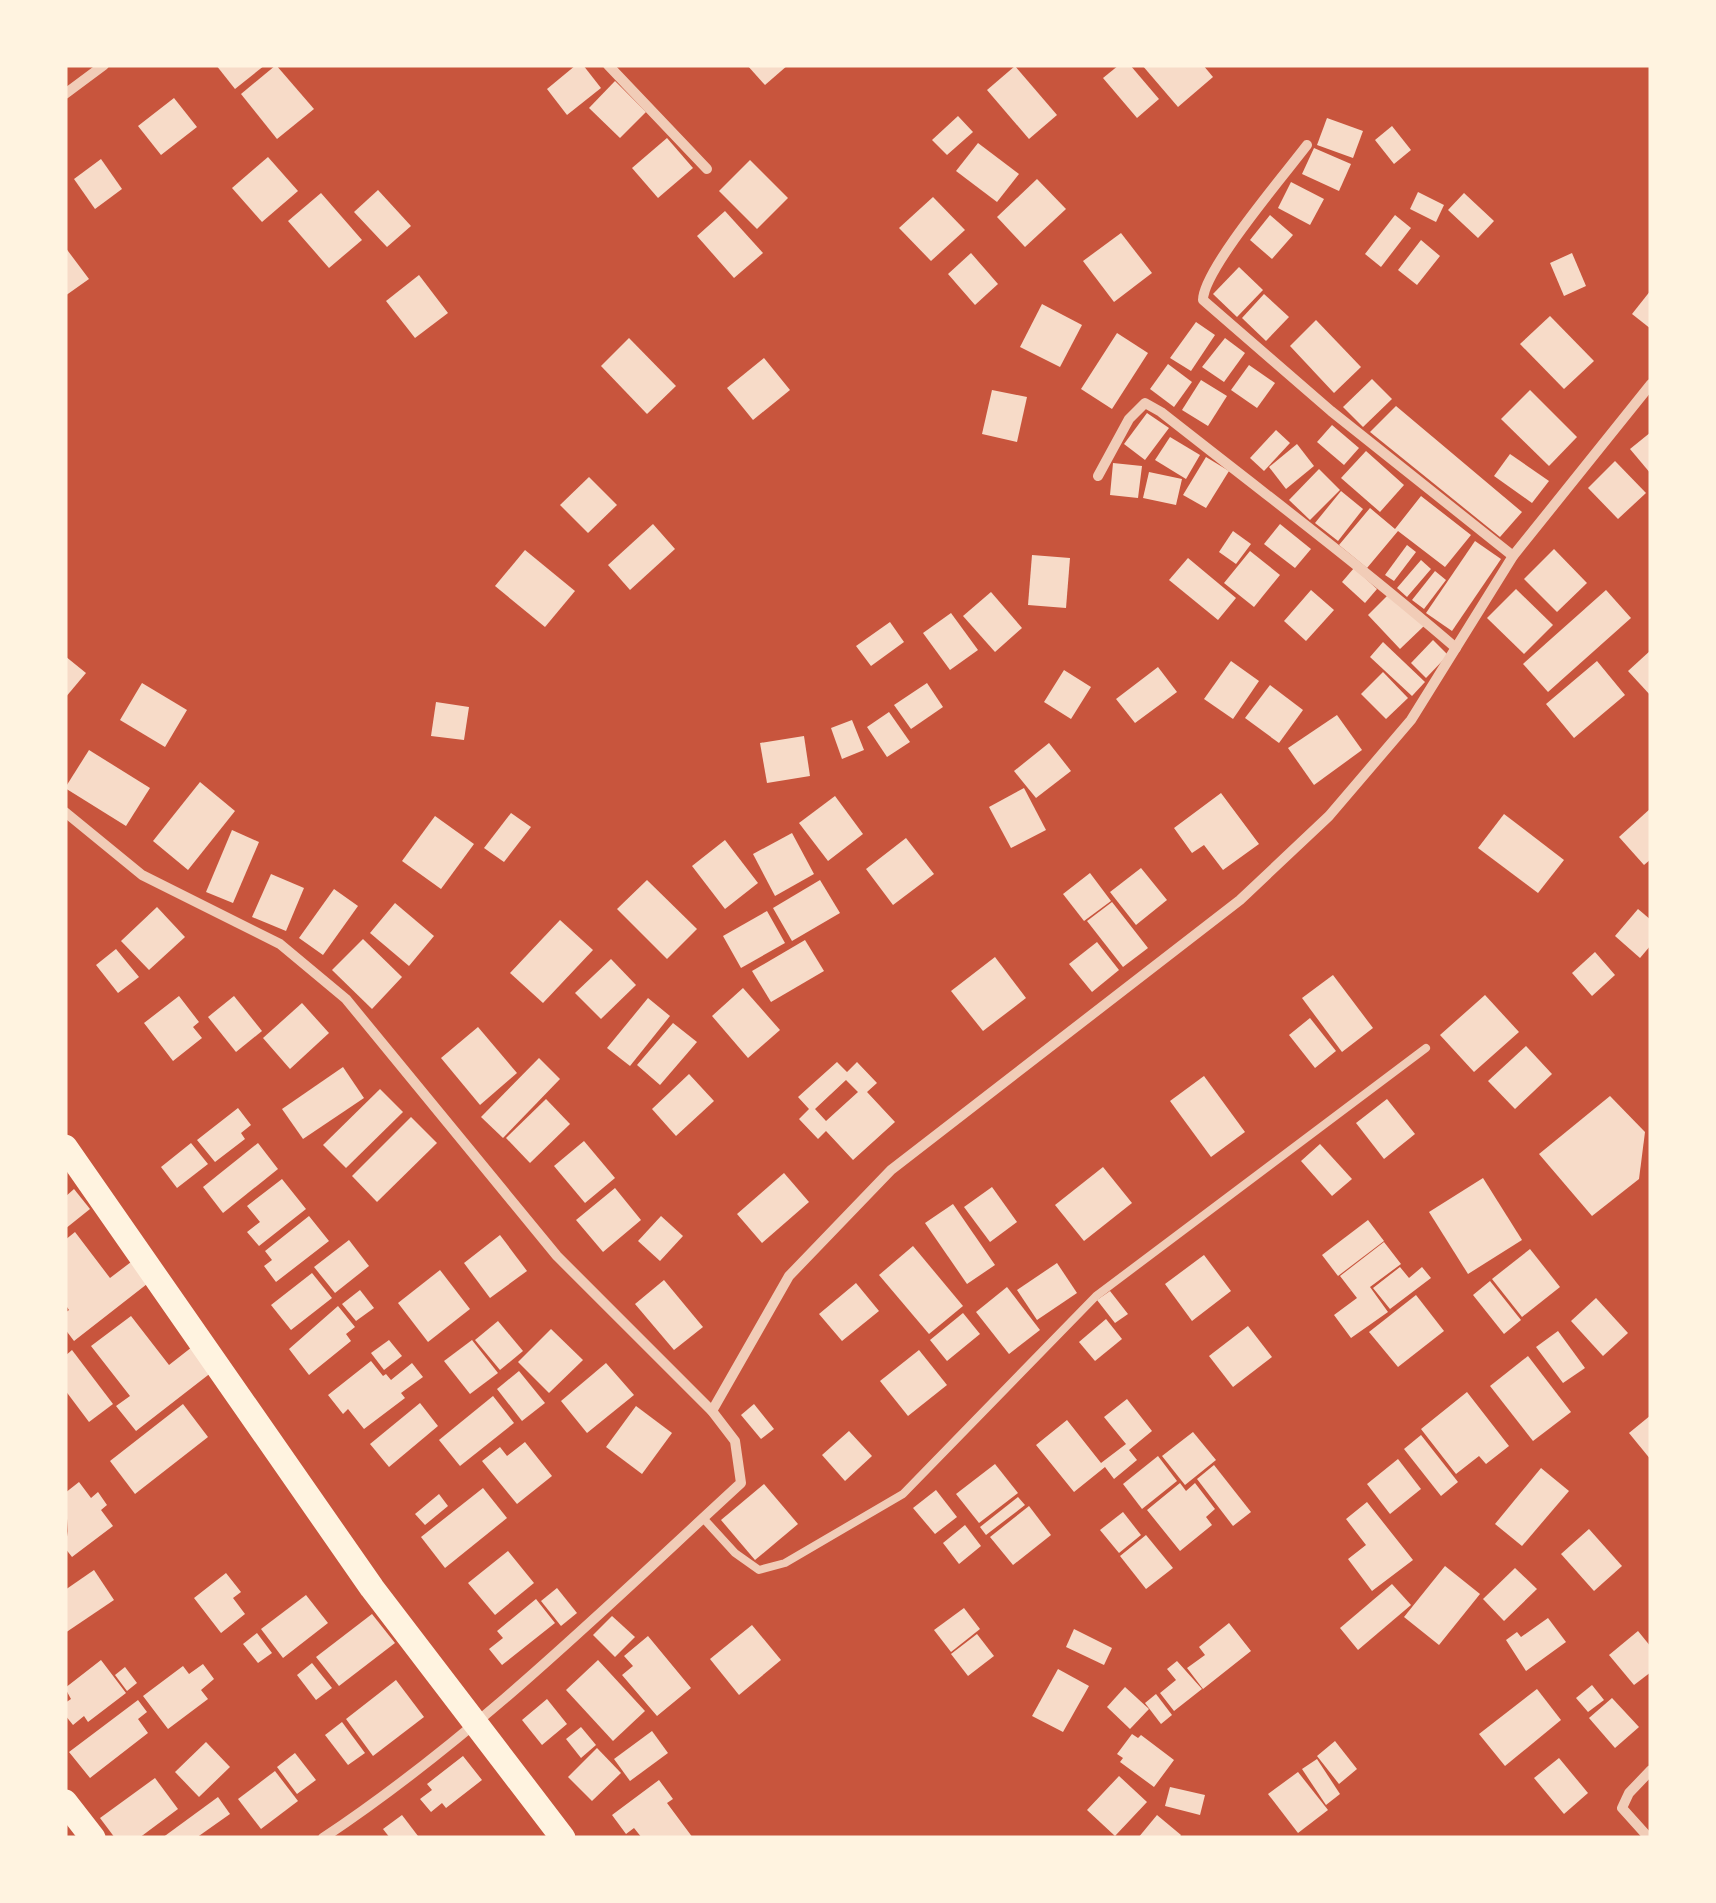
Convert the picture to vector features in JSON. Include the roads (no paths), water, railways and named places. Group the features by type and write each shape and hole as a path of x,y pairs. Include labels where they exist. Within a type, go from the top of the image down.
{"main road":[{"path":"65,1146 372,1588 563,1838"},
{"path":"65,1802 93,1838"}],"street":[{"path":"65,94 104,65"},
{"path":"608,65 708,169"},
{"path":"1308,145 1230,247 1203,289 1203,300 1332,411 1513,556"},
{"path":"712,1411 789,1276 878,1184 1240,900 1329,816 1412,720 1513,556 1651,384"},
{"path":"1098,476 1129,419 1145,404 1161,412 1283,511 1389,589 1456,648"},
{"path":"65,812 142,875 280,944 346,998 557,1256 712,1411 734,1441 741,1483 474,1724 383,1798 324,1838"},
{"path":"1649,1838 1622,1808 1629,1793 1651,1770"}],"lane":[{"path":"703,1518 735,1553 759,1570 785,1564 904,1494 1096,1296 1426,1048"}]}
